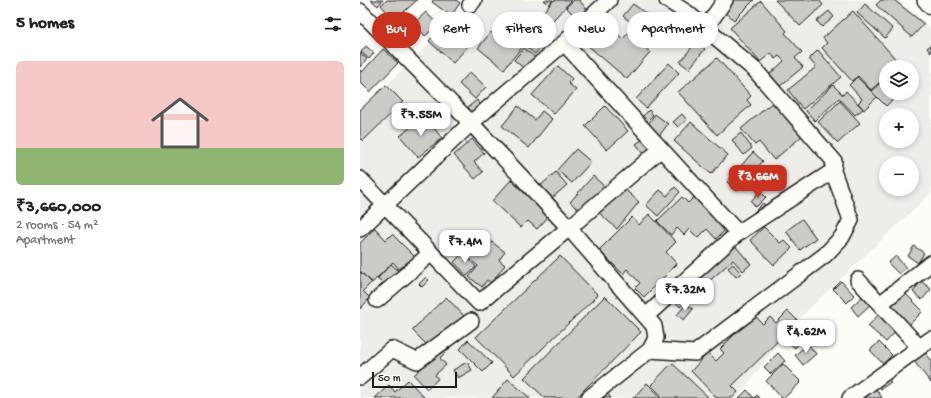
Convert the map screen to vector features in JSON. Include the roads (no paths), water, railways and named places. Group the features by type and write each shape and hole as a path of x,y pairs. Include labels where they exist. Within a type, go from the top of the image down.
{"street":[{"path":"596,12 608,0"},
{"path":"667,0 683,12"},
{"path":"717,12 725,0"},
{"path":"925,0 931,7"},
{"path":"360,11 471,123 569,228 654,326 656,338 650,350 589,398"},
{"path":"650,350 695,353 825,255 842,237 851,220 833,171 834,161 755,70 718,39"},
{"path":"360,229 471,123 564,43"},
{"path":"569,48 738,233"},
{"path":"360,179 479,303 660,149"},
{"path":"646,316 738,233 833,171"},
{"path":"377,300 431,253"},
{"path":"880,304 931,263"},
{"path":"850,398 925,343 880,304 858,280"},
{"path":"360,377 392,349 417,361 471,321"}]}
